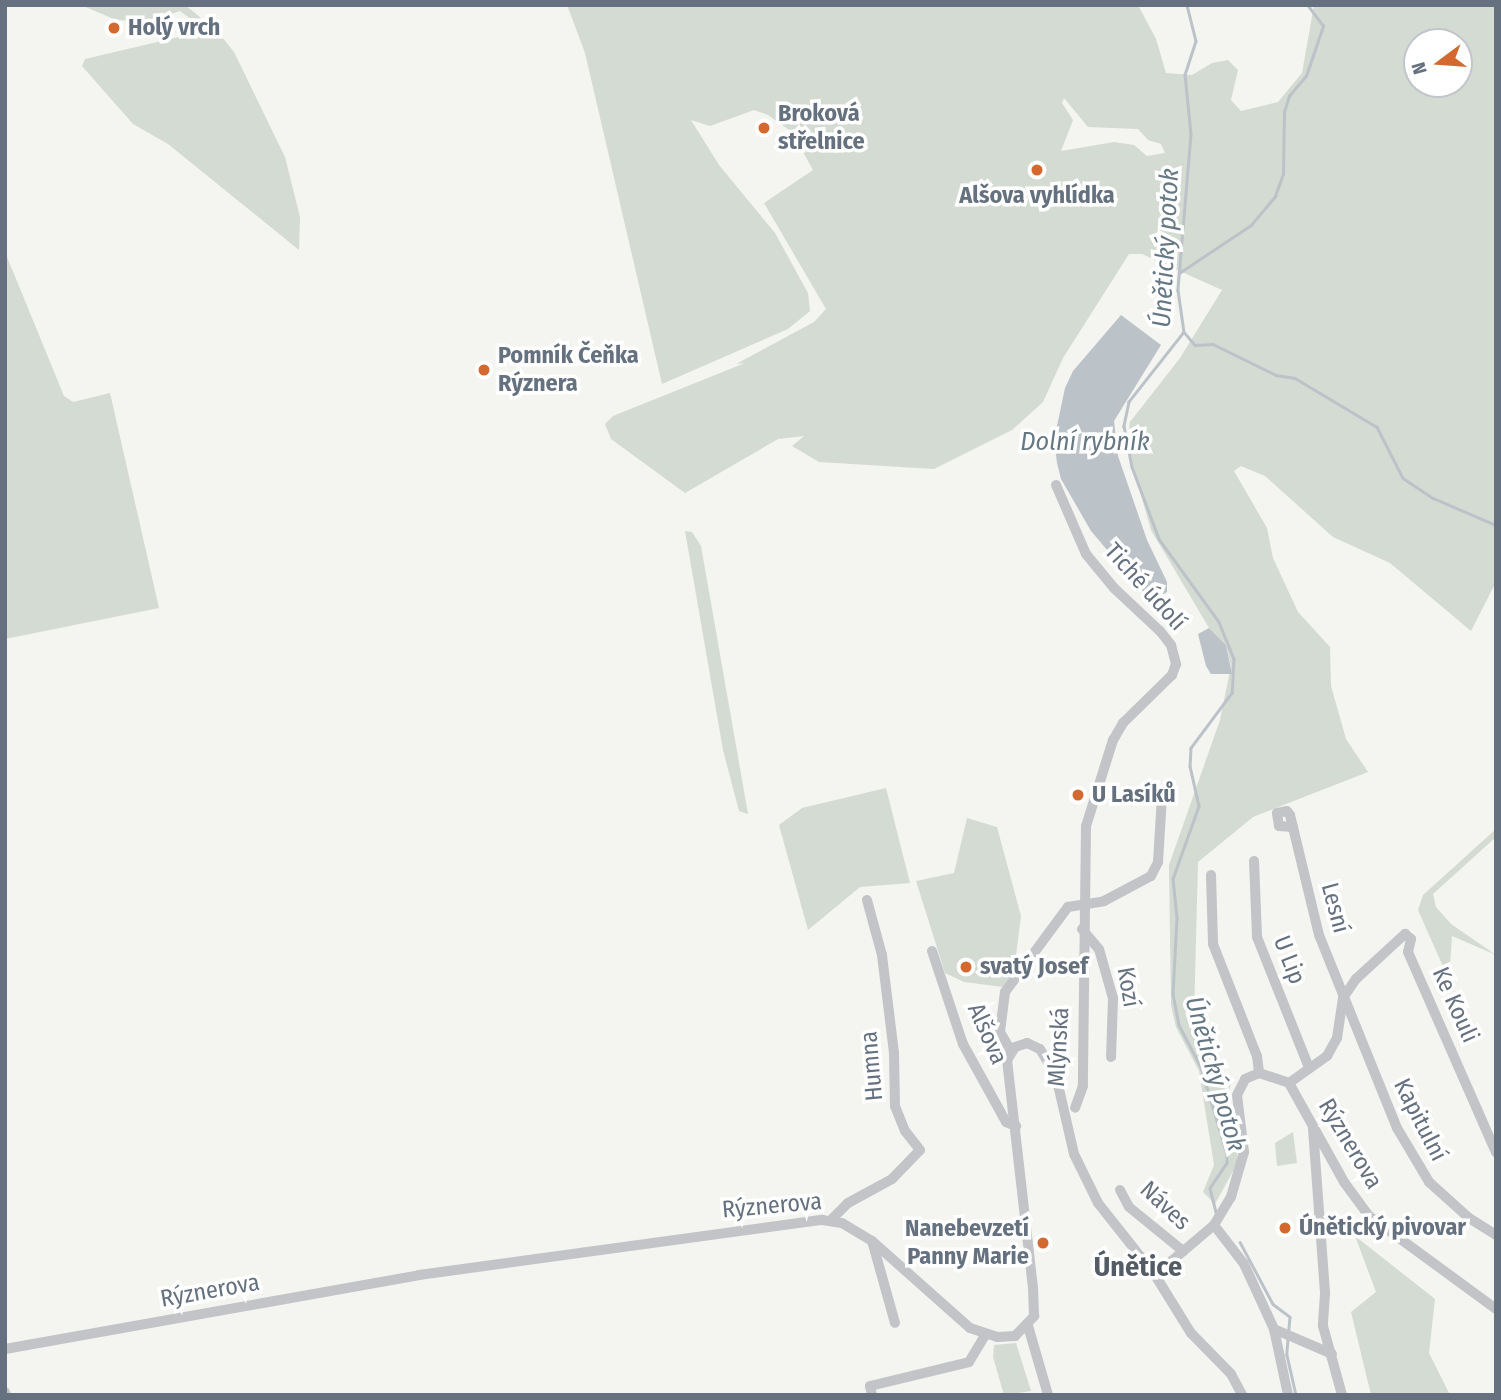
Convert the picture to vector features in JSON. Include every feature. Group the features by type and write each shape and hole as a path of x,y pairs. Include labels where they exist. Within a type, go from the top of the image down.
{"street":[{"name":"Tiché údolí","path":"1056,485 1086,554 1114,588 1160,631 1171,645 1176,664 1172,675 1123,723 1110,746 1086,826 1082,905"},
{"path":"1011,1051 1000,1032 1005,992 1068,907 1104,901 1150,876 1158,862 1162,797"},
{"name":"Lesní","path":"1293,827 1319,935 1343,998"},
{"name":"U Lip","path":"1254,861 1257,937 1309,1068"},
{"path":"1155,1275 1214,1225 1223,1212 1242,1170 1244,1152 1237,1095 1245,1079 1259,1073 1257,1056 1213,944 1210,875"},
{"name":"Humna","path":"830,1221 848,1203 891,1179 920,1150 905,1131 895,1106 894,1053 882,955 867,900"},
{"name":"Mlýnská","path":"1075,1108 1083,1086 1082,905"},
{"name":"Kozí","path":"1082,929 1099,949 1113,998 1111,1057"},
{"name":"Ke Kouli","path":"1343,998 1356,979 1394,945 1401,935 1408,936 1412,946 1408,952 1496,1153"},
{"name":"Alšova","path":"932,951 963,1044 1006,1122 1016,1126"},
{"path":"1289,1083 1327,1056 1337,1038 1343,998"},
{"name":"Kapitulní","path":"1343,998 1356,1036 1397,1128 1429,1182 1469,1218 1496,1235"},
{"path":"1337,1038 1356,1036"},
{"path":"872,1395 870,1387 969,1362 986,1334 1015,1336 1028,1326 1034,1316 1007,1060 1011,1051 1031,1043 1045,1056 1060,1085 1082,1177 1155,1275 1191,1333 1231,1374 1242,1395"},
{"name":"Rýznerova","path":"1259,1073 1289,1083 1369,1216 1496,1309"},
{"path":"1312,1125 1325,1294 1323,1326 1342,1395"},
{"name":"Náves","path":"1119,1190 1129,1207 1183,1251"},
{"name":"Rýznerova","path":"5,1349 419,1275 789,1222 830,1221 872,1241 960,1321 986,1334"},
{"path":"1214,1225 1244,1264 1276,1330 1288,1395"},
{"path":"872,1241 895,1323"},
{"path":"1028,1326 1036,1340 1048,1395"},
{"path":"1276,1330 1332,1354"}],"shaded area":[{"path":"81,5 185,5 217,31 234,52 285,157 300,217 299,250 168,144 133,124 82,66 85,59 183,36 194,28 191,19 180,11 148,21 116,20"},
{"path":"567,5 1138,5 1156,39 1166,73 1192,75 1212,63 1228,60 1238,70 1231,100 1241,111 1278,102 1302,73 1314,5 1496,5 1496,582 1471,631 1390,563 1333,537 1265,476 1241,466 1234,471 1267,528 1273,558 1298,612 1330,647 1331,686 1346,739 1368,772 1253,817 1198,862 1194,1016 1231,1084 1227,1096 1238,1127 1237,1164 1215,1204 1203,1192 1214,1165 1199,1071 1176,1027 1171,1005 1169,865 1220,720 1231,666 1226,645 1209,628 1151,530 1127,446 1130,422 1180,358 1222,290 1142,254 1129,254 1063,358 1043,402 1012,430 934,469 819,462 792,446 804,436 778,439 685,493 611,439 605,424 613,416 745,363 736,364 814,322 826,309 764,203 813,170 792,132 768,115 754,110 710,126 691,120 719,165 775,233 808,293 810,311 788,329 662,384 585,53","holes":["1064,98 1088,127 1138,129 1148,140 1161,144 1165,153 1147,156 1134,145 1114,142 1061,151 1073,120 1062,103"]},
{"path":"5,252 64,396 73,402 110,393 159,608 5,639"},
{"path":"685,531 692,532 701,546 748,814 739,811 723,750"},
{"path":"886,788 910,883 860,887 808,930 779,825 802,808"},
{"path":"967,818 997,827 1021,916 1014,971 1003,987 964,982 945,973 916,881 954,873"},
{"path":"1496,829 1496,837 1433,894 1436,907 1451,924 1496,955 1452,936 1449,980 1418,910 1423,895"},
{"path":"1293,1132 1297,1163 1277,1166 1275,1143"},
{"path":"1355,1236 1435,1299 1429,1353 1450,1395 1371,1395 1351,1312 1376,1292"},
{"path":"1016,1343 1031,1391 1004,1395 993,1357 994,1345"}],"water":[{"name":"Dolní rybník","path":"1121,315 1161,345 1114,421 1118,456 1147,540 1167,582 1167,592 1157,598 1141,590 1091,531 1061,479 1054,440 1065,388 1073,371"},
{"path":"1209,628 1226,645 1232,674 1211,674 1206,666 1198,634"}],"waterway":[{"name":"Únětický potok","path":"1187,5 1196,41 1185,74 1191,134 1178,290 1184,332 1129,402 1124,426 1132,467 1159,539 1219,622 1234,659 1232,693 1191,748 1190,766 1199,806 1173,879 1177,918 1173,994 1179,1025 1201,1067 1227,1154 1227,1163 1210,1188 1216,1212"},
{"path":"1179,273 1251,225 1275,196 1283,174 1284,112 1289,96 1306,76 1323,26 1307,5"},
{"path":"1184,332 1195,345 1213,344 1276,375 1295,378 1377,427 1403,478 1433,498 1496,525"},
{"name":"Únětický potok","path":"1240,1242 1273,1304 1290,1317 1287,1355 1296,1395"}],"place":[{"name":"Holý vrch","path":"114,28"},
{"name":"Broková střelnice","path":"764,128"},
{"name":"Alšova vyhlídka","path":"1037,170"},
{"name":"Pomník Čeňka Rýznera","path":"484,370"},
{"name":"U Lasíků","path":"1078,795"},
{"name":"svatý Josef","path":"966,967"},
{"name":"Únětický pivovar","path":"1285,1228"},
{"name":"Nanebevzetí Panny Marie","path":"1043,1243"}],"district":[{"name":"Únětice","path":"1138,1267"}]}
